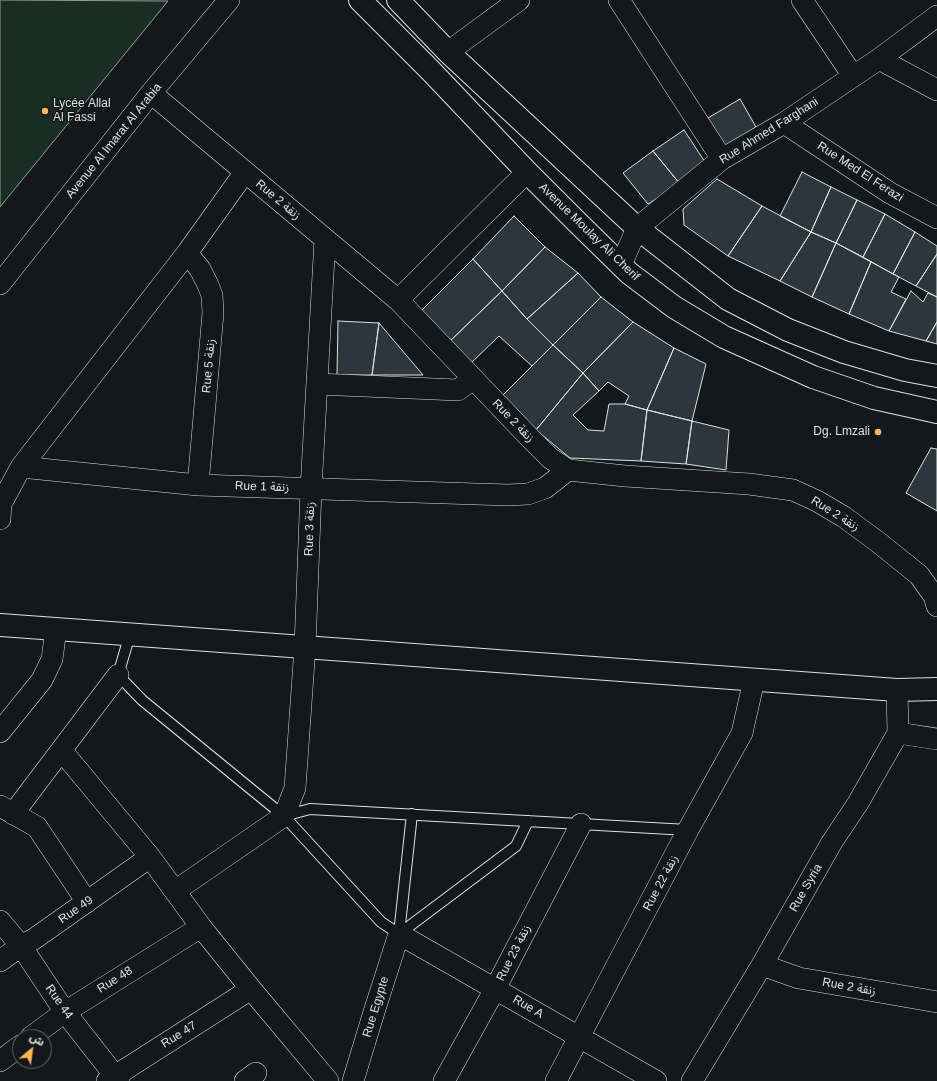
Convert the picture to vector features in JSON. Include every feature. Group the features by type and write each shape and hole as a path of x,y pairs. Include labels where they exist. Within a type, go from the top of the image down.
{"main road":[{"name":"Avenue Moulay Ali Cherif","path":"360,0 430,70 527,172 629,273 674,307 724,337 813,377 874,398 937,412"},
{"path":"398,0 448,52 637,228 728,299 788,330 844,352 905,370 937,376"},
{"path":"0,625 897,690 937,689"}],"street":[{"name":"Avenue Al Imarat Al Arabia","path":"0,284 151,94 229,0"},
{"path":"448,52 519,0"},
{"path":"619,0 722,160"},
{"path":"802,0 853,76"},
{"name":"Rue Ahmed Farghani","path":"621,265 637,228 722,160 784,123 879,59 937,16"},
{"path":"879,59 937,90"},
{"name":"Rue 2 زنقة","path":"151,94 398,300 550,458 568,470 625,476 749,484 793,490 817,500 844,517 919,575 934,596 937,606"},
{"name":"Rue Med El Ferazi","path":"784,123 890,192 937,218"},
{"path":"0,512 1,504 21,467 187,253 244,172"},
{"path":"398,300 527,172"},
{"name":"Rue 3 زنقة","path":"284,816 295,788 305,647 311,489 325,239"},
{"name":"Rue 5 زنقة","path":"187,253 200,269 208,285 212,295 213,313 198,485"},
{"path":"317,384 458,390 473,379"},
{"name":"Rue 1 زنقة","path":"21,467 198,485 508,495 528,494 545,488 568,470"},
{"path":"0,732 42,680 52,659 56,629"},
{"path":"88,902 37,828 7,810 62,750 118,675"},
{"name":"Rue 22 زنقة","path":"556,1081 688,830 742,733 754,680"},
{"path":"897,690 898,733 937,739"},
{"name":"Rue Syria","path":"692,1081 762,964 832,842 858,803 898,733"},
{"path":"62,750 150,857 201,927 251,990 328,1081"},
{"path":"175,891 284,816"},
{"name":"Rue 23 زنقة","path":"444,1081 495,989 581,824"},
{"name":"Rue 49","path":"0,961 88,902 150,857"},
{"name":"Rue 44","path":"0,921 21,946 65,1012 114,1079"},
{"name":"Rue 48","path":"42,1029 65,1012 201,927"},
{"name":"Rue A","path":"400,934 656,1081"},
{"name":"Rue Egypte","path":"353,1081 400,934"},
{"name":"Rue 2 زنقة","path":"762,964 799,978 937,1002"},
{"name":"Rue 47","path":"114,1079 251,990"},
{"path":"0,1061 12,1052"}],"lane":[{"path":"130,634 118,675 142,700 284,816 381,922 400,934"},
{"path":"284,816 310,809 688,830"},
{"path":"400,934 412,814"},
{"path":"400,934 516,846 528,821"}],"green space":[{"name":"Lycée Allal Al Fassi","path":"0,0 168,1 0,207"}],"building":[{"path":"740,99 756,127 723,148 708,118"},
{"path":"684,130 705,162 680,184 653,151"},
{"path":"653,151 680,184 648,204 623,173"},
{"path":"802,172 831,187 811,232 780,216"},
{"path":"717,179 762,206 728,256 684,225 683,209"},
{"path":"831,187 857,200 836,243 811,232"},
{"path":"857,200 885,214 863,257 836,243"},
{"path":"762,206 811,232 780,281 728,256"},
{"path":"885,214 915,232 893,274 863,257"},
{"path":"514,216 545,247 502,291 473,259"},
{"path":"811,232 836,243 812,297 780,281"},
{"path":"915,232 937,246 937,254 916,286 893,274"},
{"path":"836,243 871,262 849,314 812,297"},
{"path":"545,247 578,273 527,319 502,291"},
{"path":"937,254 937,297 916,286"},
{"path":"473,259 502,291 450,341 420,312"},
{"path":"871,262 899,277 891,292 906,299 889,331 849,314"},
{"path":"578,273 601,297 553,345 527,319"},
{"path":"502,291 553,345 532,366 499,336 470,364 450,341"},
{"path":"911,291 923,302 928,293 937,297 937,322 926,341 889,331"},
{"path":"601,297 633,322 583,373 553,345"},
{"path":"338,321 379,323 372,375 337,375"},
{"path":"633,322 674,348 647,410 625,404 629,396 608,382 599,391 583,373"},
{"path":"937,322 937,344 926,341"},
{"path":"379,323 423,375 372,375"},
{"path":"553,345 583,373 536,430 501,397"},
{"path":"674,348 706,364 692,421 647,410"},
{"path":"583,373 599,391 573,415 588,430 604,431 609,404 625,404 647,410 641,461 570,458 536,430"},
{"path":"647,410 692,421 686,464 641,461"},
{"path":"692,421 729,430 726,470 686,464"},
{"path":"931,448 937,449 937,511 906,493"}],"place":[{"name":"Lycée Allal Al Fassi","path":"45,111"},
{"name":"Dg. Lmzali","path":"878,432"}]}
